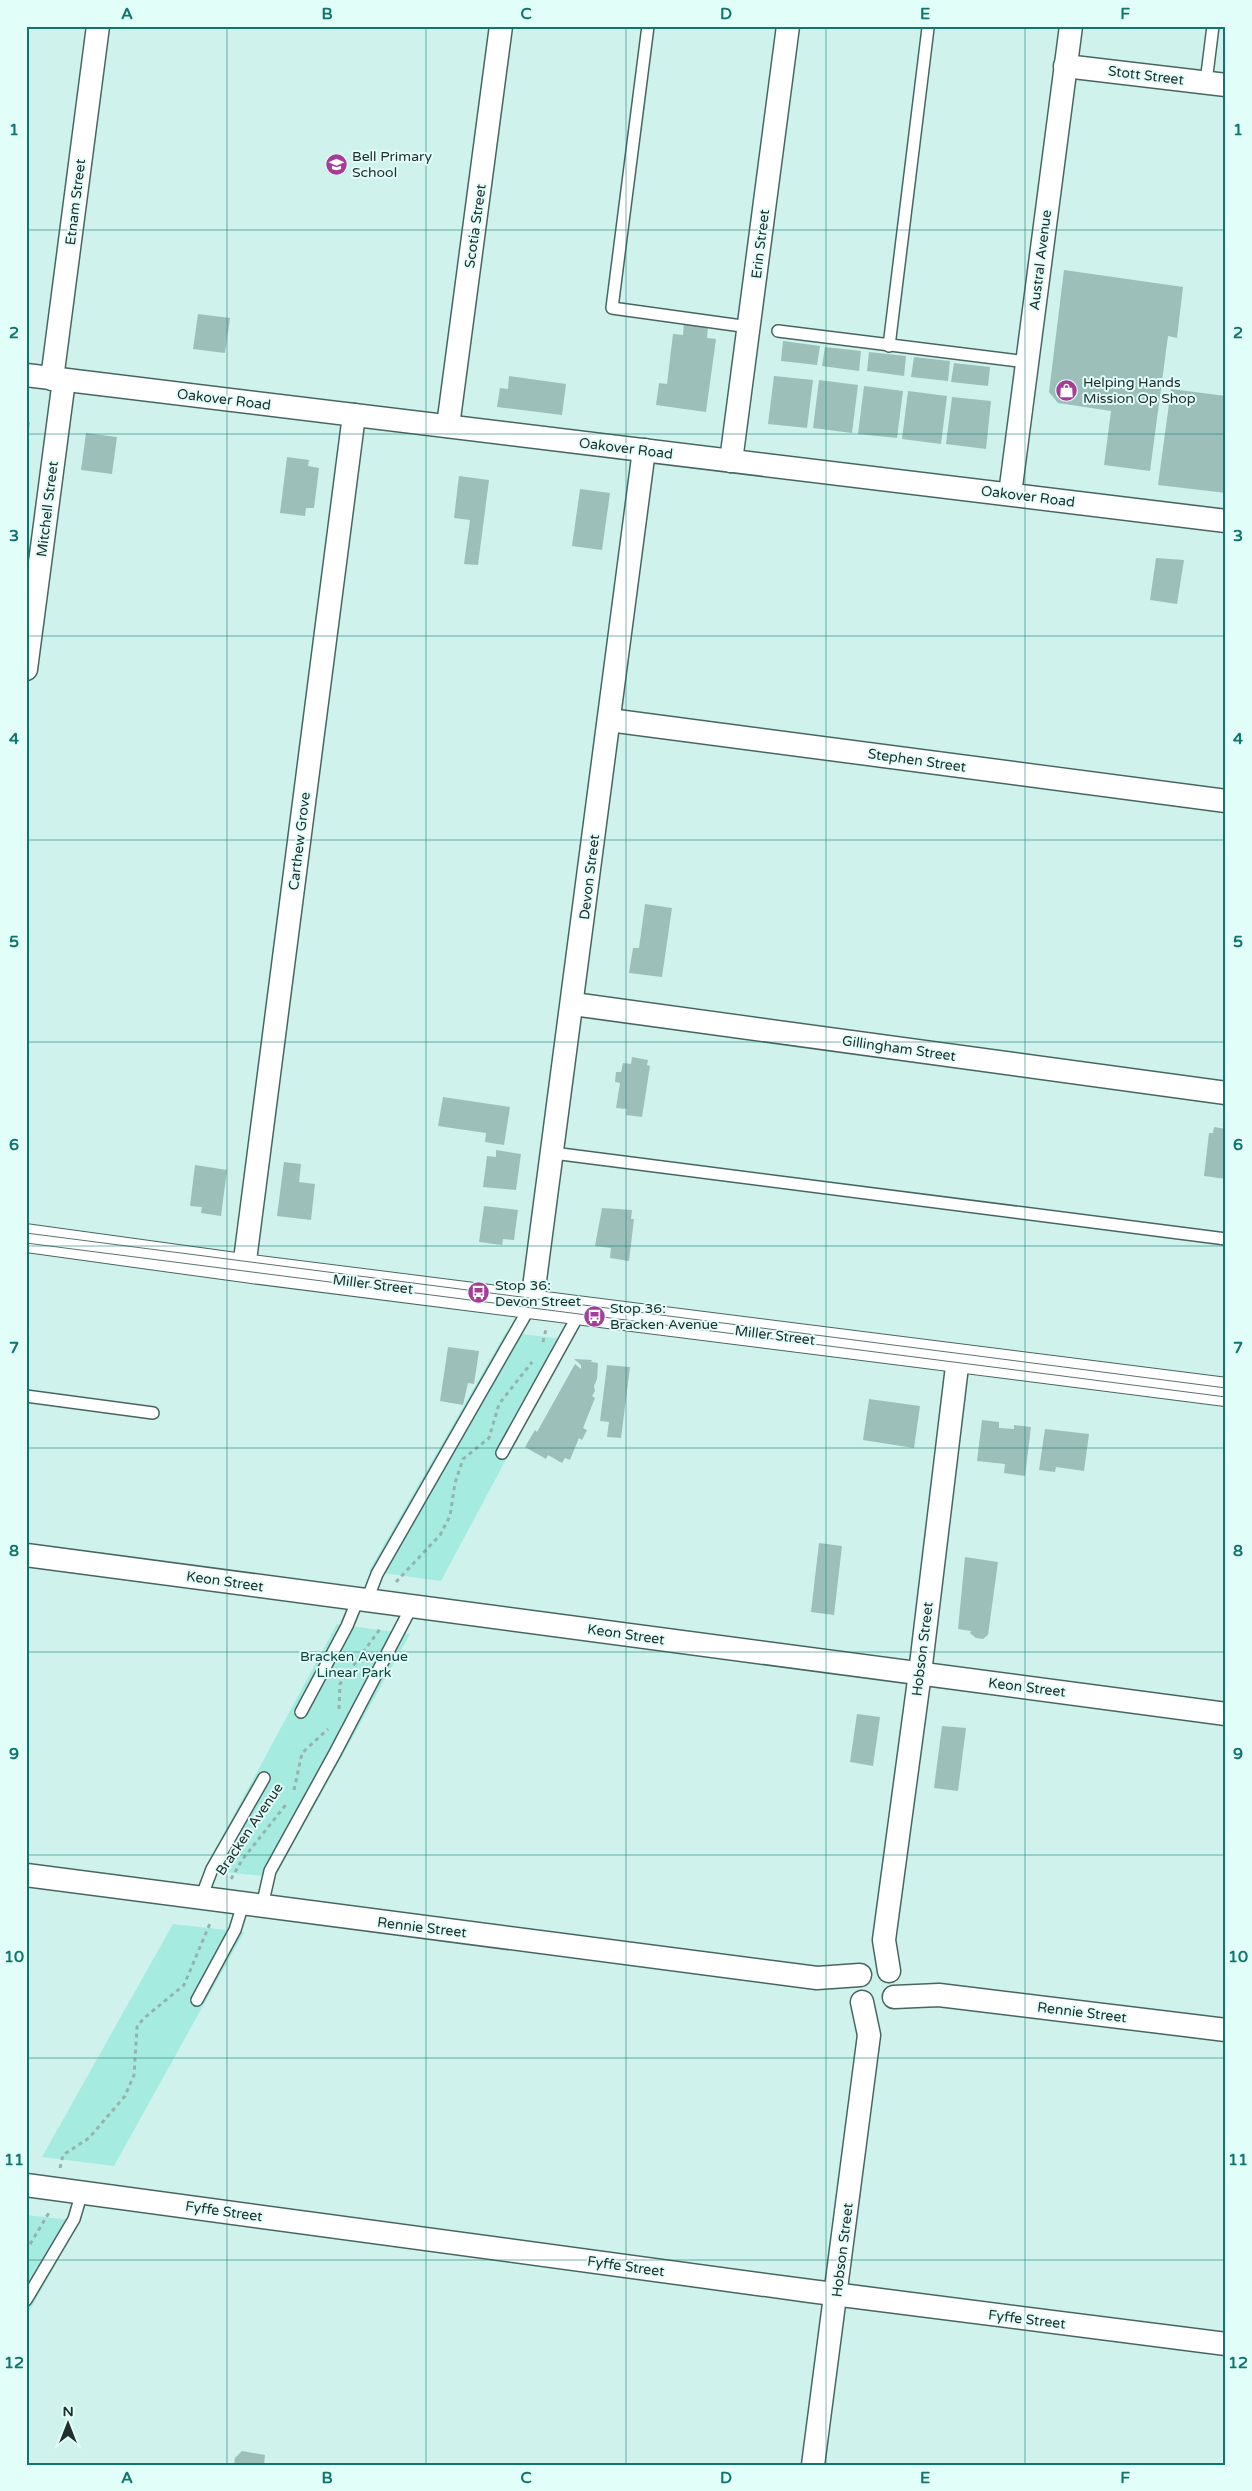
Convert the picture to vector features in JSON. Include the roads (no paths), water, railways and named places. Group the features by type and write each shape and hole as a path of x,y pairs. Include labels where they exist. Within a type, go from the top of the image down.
{"street":[{"name":"Etnam Street","path":"58,379 98,26"},
{"name":"Scotia Street","path":"448,426 501,26"},
{"name":"Erin Street","path":"732,461 788,26"},
{"name":"Austral Avenue","path":"1010,494 1070,26"},
{"name":"Stott Street","path":"1065,66 1216,84"},
{"name":"Oakover Road","path":"26,375 1226,520"},
{"name":"Mitchell Street","path":"26,669 58,379"},
{"name":"Carthew Grove","path":"244,1268 354,415"},
{"name":"Devon Street","path":"532,1303 573,1004 644,450"},
{"name":"Stephen Street","path":"609,720 1226,801"},
{"name":"Gillingham Street","path":"573,1004 1226,1093"},
{"name":"Miller Street","path":"26,1238 244,1268 1226,1392"},
{"name":"Hobson Street","path":"814,2465 869,2036 920,1673 958,1358"},
{"name":"Keon Street","path":"26,1555 1226,1714"},
{"name":"Rennie Street","path":"26,1875 877,1987 1226,2030"},
{"name":"Fyffe Street","path":"26,2185 836,2294 1226,2344"}],"lane":[{"path":"648,26 612,308 749,327"},
{"path":"1213,26 1216,84"},
{"path":"889,346 928,28"},
{"path":"778,331 1027,362"},
{"path":"553,1152 1226,1239"},
{"path":"301,1712 347,1626 532,1303"},
{"path":"502,1452 581,1310"},
{"path":"26,1396 153,1413"},
{"path":"197,2000 235,1930 252,1905 335,1753 412,1606"},
{"name":"Bracken Avenue","path":"211,1900 212,1869 264,1778"},
{"path":"26,2300 74,2220 82,2192"}],"tram line":[{"path":"26,1233 1226,1388"},
{"path":"26,1243 1226,1397"}],"place":[{"name":"Bell Primary School","path":"336,164"},
{"name":"Helping Hands Mission Op Shop","path":"1067,390"},
{"name":"Stop 36: Devon Street","path":"479,1293"},
{"name":"Stop 36: Bracken Avenue","path":"594,1316"}],"park label":[{"name":"Bracken Avenue Linear Park","path":"354,1664"}]}
